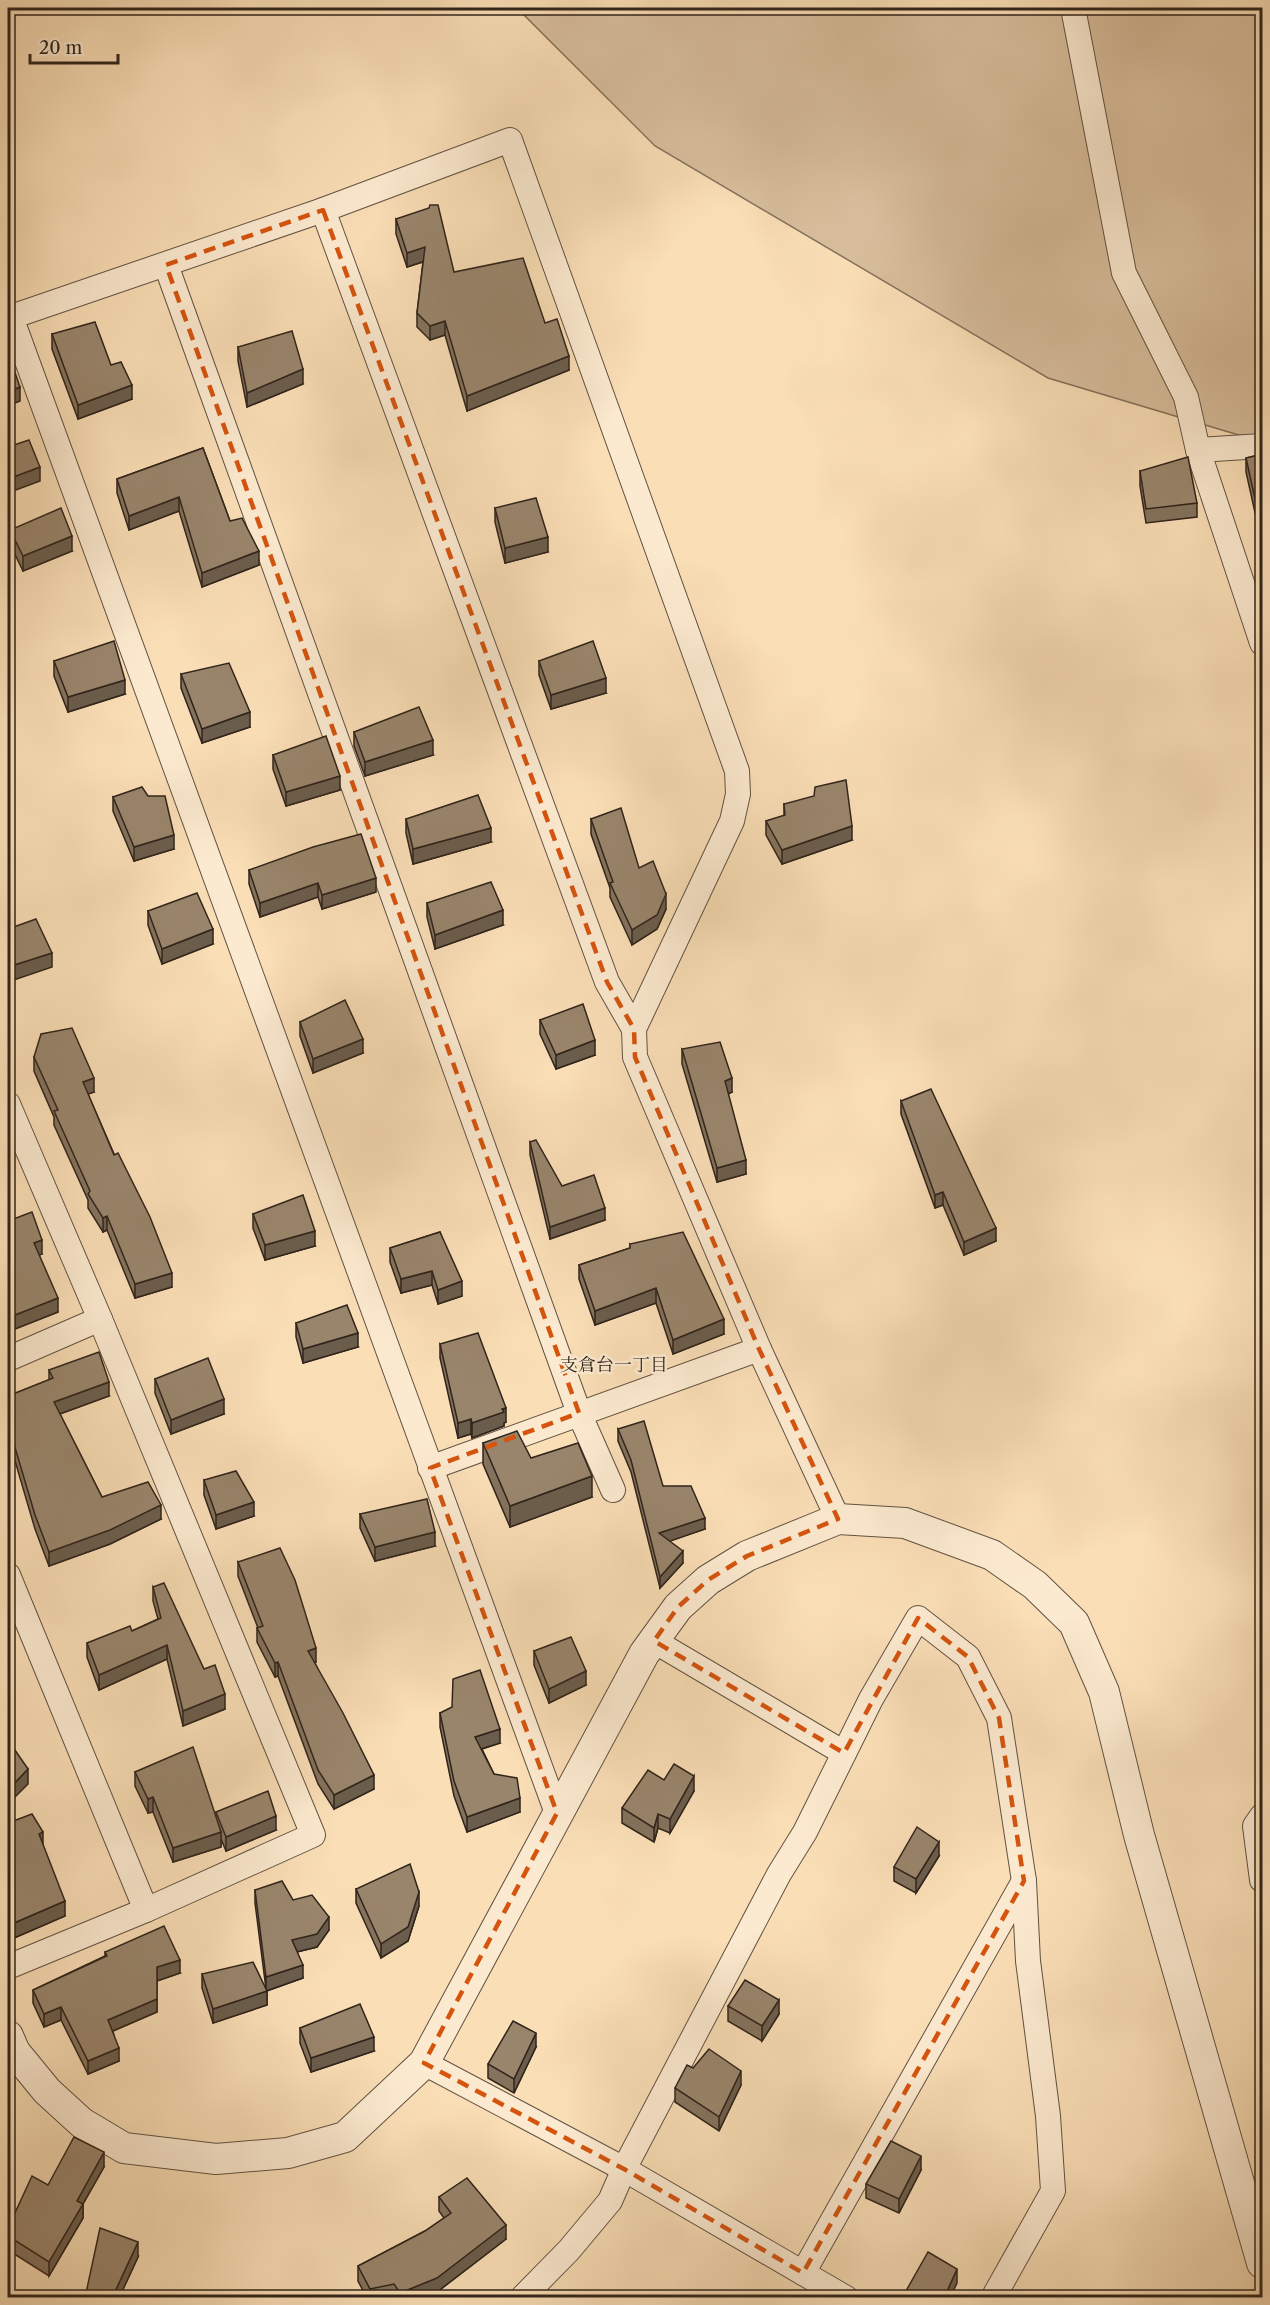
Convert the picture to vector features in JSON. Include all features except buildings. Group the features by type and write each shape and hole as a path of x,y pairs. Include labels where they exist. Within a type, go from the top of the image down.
{"street":[{"path":"1073,8 1124,273 1186,397 1198,450 1263,643"},
{"path":"557,1813 11,317 323,210 510,140 737,771 738,794 732,821 634,1029 635,1057 759,1349 838,1519"},
{"path":"323,210 607,982 634,1029"},
{"path":"166,265 579,1413 613,1490"},
{"path":"1198,450 1263,446"},
{"path":"8,1104 100,1319 313,1835 146,1910 8,1967"},
{"path":"8,1359 100,1319"},
{"path":"430,1468 759,1349"},
{"path":"8,2036 15,2052 47,2091 82,2123 124,2148 216,2159 288,2153 345,2137 424,2063 644,1654 678,1607 708,1580 747,1556 838,1519 905,1523 992,1555 1035,1585 1074,1623 1104,1692 1139,1835 1260,2246"},
{"path":"8,1575 146,1910"},
{"path":"522,2298 569,2250 610,2201 624,2169 779,1874 805,1832 871,1699 918,1618 969,1656 991,1697 999,1718 1024,1881 1028,1961 1048,2116 1053,2191 993,2298"},
{"path":"654,1641 844,1753"},
{"path":"1263,1816 1255,1826 1263,1880"},
{"path":"803,2274 1024,1881"},
{"path":"424,2063 624,2169 846,2298"}],"highlighted area":[{"path":"323,210 607,982 634,1029 635,1057 759,1349 838,1519 747,1556 708,1580 678,1607 654,1641 844,1753 918,1618 968,1657 991,1697 999,1718 1024,1881 803,2273 624,2169 424,2063 557,1813 430,1468 579,1413 166,265"}],"shaded area":[{"path":"517,8 1262,8 1262,442 1048,378 655,146"}],"district":[{"name":"支倉台一丁目","path":"614,1365"}]}
